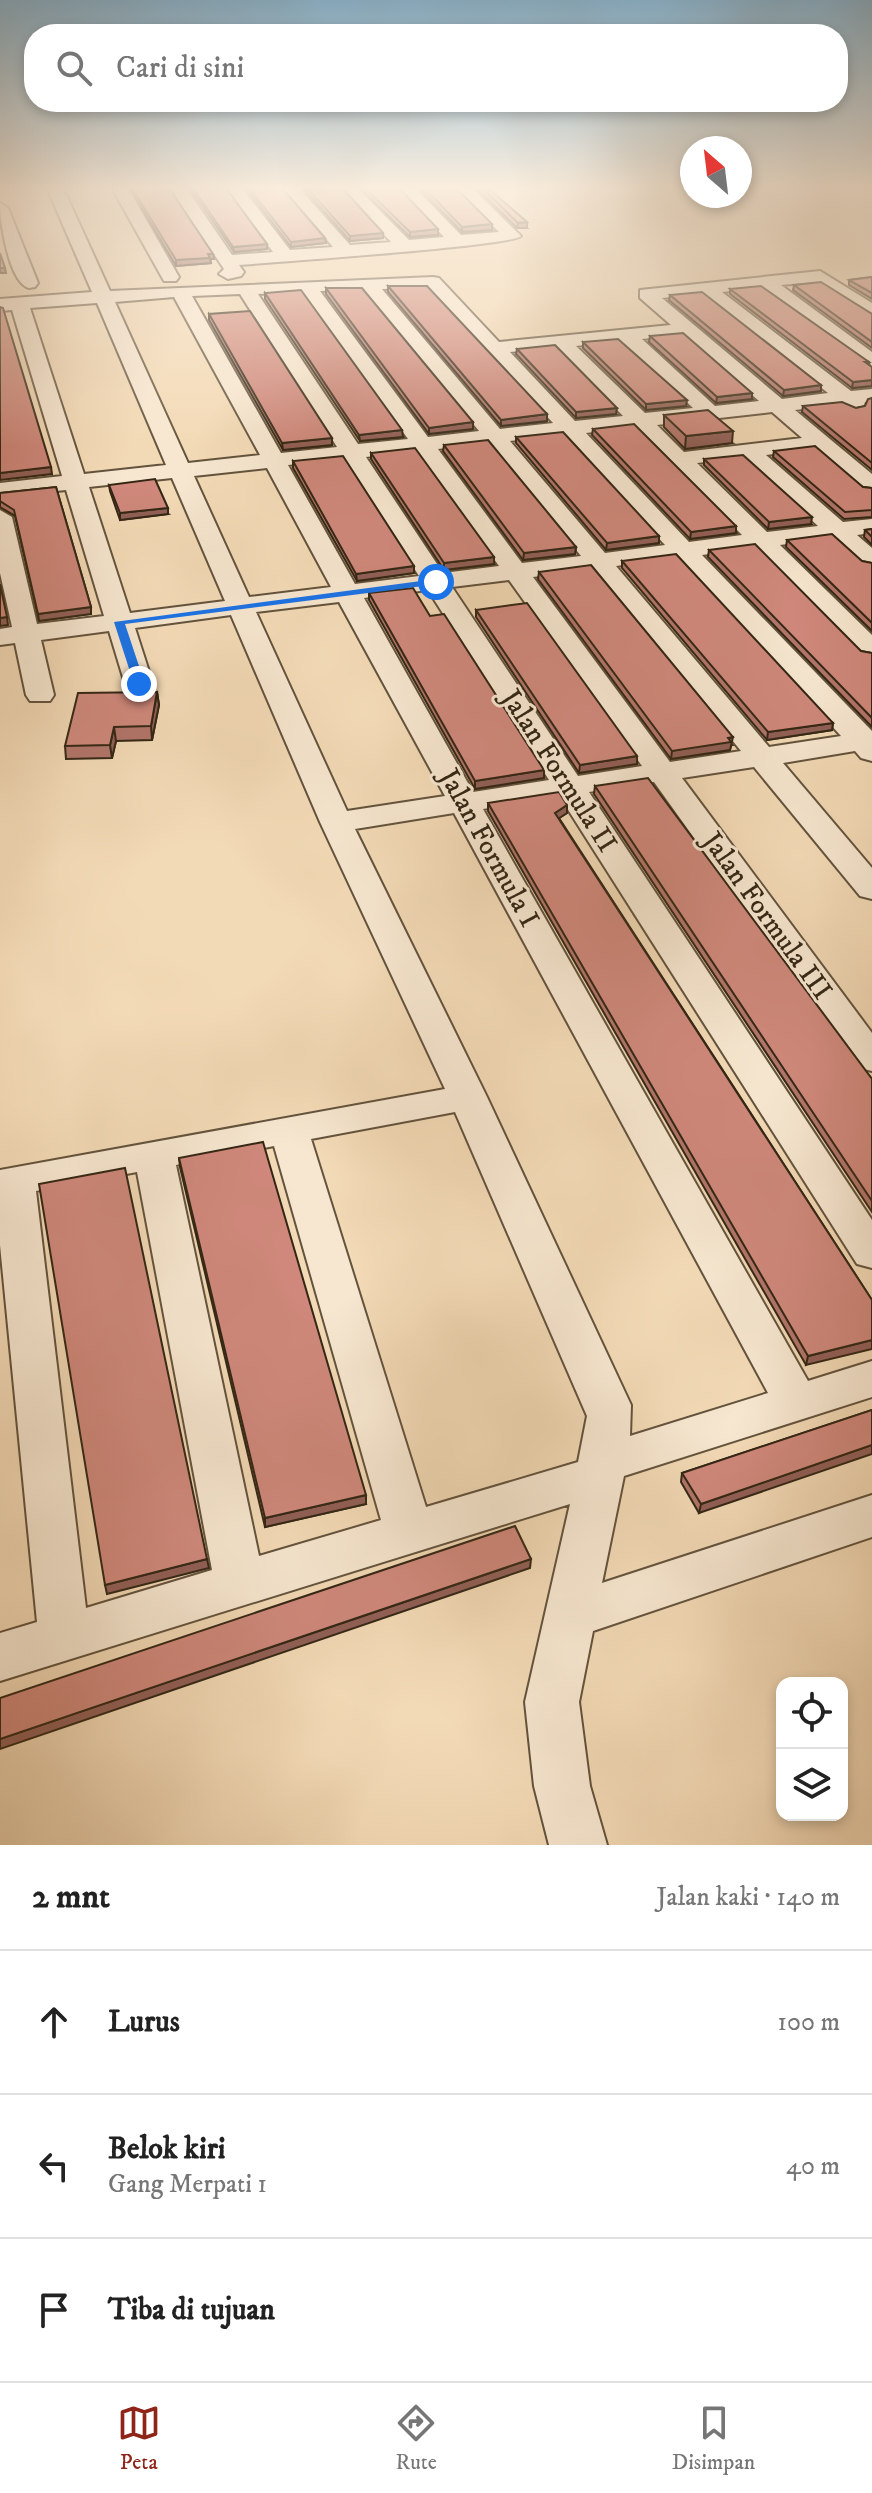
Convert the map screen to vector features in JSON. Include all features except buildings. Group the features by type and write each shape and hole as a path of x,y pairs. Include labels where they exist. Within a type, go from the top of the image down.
{"street":[{"path":"12,274 139,684"},
{"path":"94,274 336,822 468,1097 608,1405 610,1416 552,1702 562,1786 578,1845"},
{"name":"Jalan Formula I","path":"169,274 276,460 798,1405"},
{"path":"175,284 228,274"},
{"path":"872,311 823,277 646,294 872,486"},
{"path":"16,294 175,284 245,288 433,282 869,745"},
{"path":"765,282 872,361"},
{"path":"367,283 872,889"},
{"name":"Jalan Formula III","path":"307,286 872,1059"},
{"path":"705,287 872,417"},
{"name":"Jalan Formula II","path":"245,288 872,1253"},
{"path":"494,348 687,329"},
{"path":"626,335 711,413"},
{"path":"560,341 872,650"},
{"path":"0,490 872,395"},
{"path":"678,459 820,442"},
{"path":"748,451 872,561"},
{"path":"0,517 13,635 40,695"},
{"path":"13,635 872,526"},
{"path":"336,822 762,757 869,745"},
{"path":"64,1636 7,1182 468,1097"},
{"path":"289,1131 409,1532"},
{"path":"154,1156 240,1584"},
{"path":"0,1657 409,1532 872,1379"},
{"path":"570,1616 872,1516"}],"route":[{"path":"139,684 119,622 436,582"}]}
